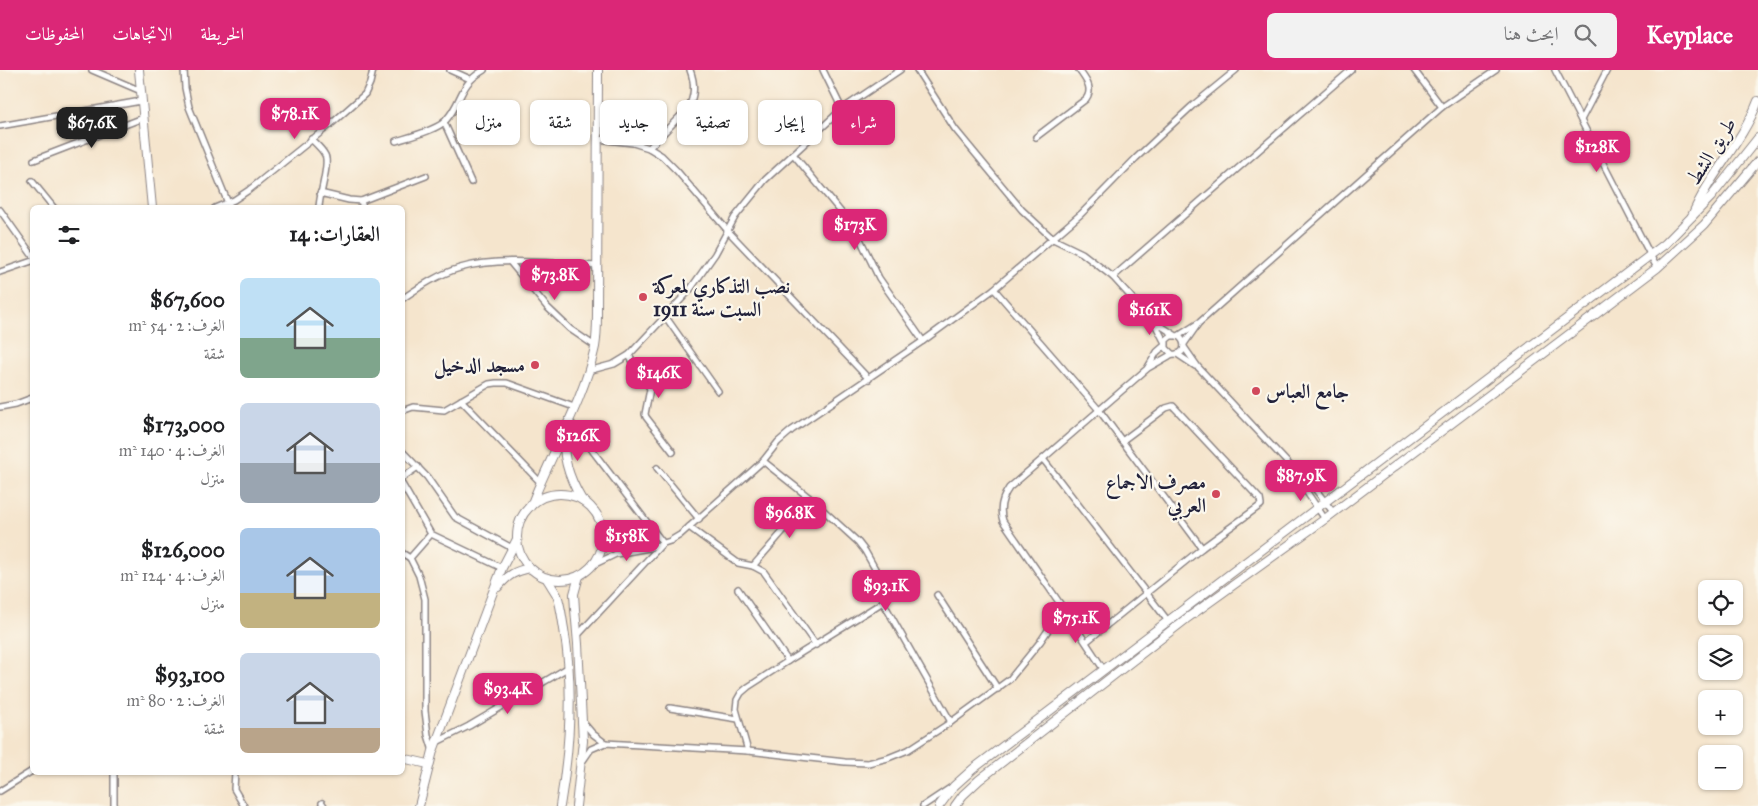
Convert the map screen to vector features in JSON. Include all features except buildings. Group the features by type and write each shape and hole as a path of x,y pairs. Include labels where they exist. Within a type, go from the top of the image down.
{"main road":[{"path":"139,70 152,205"},
{"path":"419,806 428,764 473,642 494,593 502,568 517,539 520,521 531,506 574,408 595,346 598,266 598,70"},
{"name":"طريق الشط","path":"1691,218 1704,190 1738,141 1758,101"},
{"path":"939,806 954,786 973,769 1651,255 1691,218 1758,138"},
{"path":"955,806 963,795 979,780 1186,619 1325,519 1657,268 1704,225 1758,162"},
{"path":"1492,375 1500,386"},
{"path":"567,422 564,439 565,459 568,472 582,500"},
{"path":"517,539 523,560 530,568 547,578 568,580 579,576 598,557 602,546 603,534 600,523 590,506 582,500 561,494 550,495 540,499 531,506"},
{"path":"494,593 507,576 516,571 530,568"},
{"path":"576,806 581,762 582,721 574,594 579,576"},
{"path":"547,578 557,596 561,612 569,667 570,732 560,806"},
{"path":"405,759 428,764"}],"street":[{"path":"92,70 140,91"},
{"path":"184,70 189,107 228,205 249,190 365,94 373,70"},
{"path":"450,70 470,79"},
{"path":"396,141 444,122 452,112 463,88 470,79 484,70"},
{"path":"649,148 688,108 692,101 694,78 690,70"},
{"path":"824,70 838,100"},
{"path":"855,100 900,70"},
{"path":"917,70 955,129 996,181 1022,210 1053,239 1082,254 1113,277 1152,320 1167,350 1198,367"},
{"path":"1036,137 1090,94 1090,87 1079,70"},
{"path":"591,566 616,554 656,546 680,535 763,461 778,442 792,430 869,379 994,289 1081,214 1136,158 1192,106 1236,70"},
{"path":"1113,277 1351,70"},
{"path":"1414,70 1442,107"},
{"path":"1148,368 1168,337 1176,335 1200,322 1442,107 1496,70"},
{"path":"1555,70 1657,268"},
{"path":"1581,120 1607,70"},
{"path":"0,126 142,101"},
{"path":"34,160 143,118"},
{"path":"588,371 614,364 629,355 689,291 705,270 735,217 765,180 832,118"},
{"path":"444,122 471,182"},
{"path":"311,139 324,153 326,160 319,205"},
{"path":"598,139 628,142 649,148 668,162 728,231 869,379"},
{"path":"794,154 845,217 860,239 879,278 923,341"},
{"path":"320,193 361,201 426,176"},
{"path":"32,181 52,205"},
{"path":"361,201 362,205"},
{"path":"0,210 30,252"},
{"path":"0,272 30,262"},
{"path":"510,262 570,329 595,346"},
{"path":"405,297 432,280 453,270 485,264 510,262 598,266"},
{"path":"994,289 1099,410 1202,548"},
{"path":"665,316 718,392"},
{"path":"1152,320 1184,340 1184,345 1198,367 1297,474 1312,485 1334,512"},
{"path":"1104,670 1002,516 1005,494 1148,368 1183,350 1184,345 1200,322"},
{"path":"629,355 650,390 646,417 673,452"},
{"path":"405,409 413,407 444,410 489,384 496,382 506,383 574,408"},
{"path":"0,407 30,399"},
{"path":"461,400 540,482"},
{"path":"1086,642 1202,548 1262,505 1260,499 1173,406 1166,408 1122,441"},
{"path":"567,422 663,543"},
{"path":"405,454 427,477 455,517 512,548"},
{"path":"1043,460 1168,621"},
{"path":"763,461 811,499 852,536 865,551 883,583 883,602 951,722"},
{"path":"405,476 418,467"},
{"path":"657,468 699,519"},
{"path":"1297,474 1302,485 1325,519"},
{"path":"405,489 431,534 502,568"},
{"path":"753,566 811,499"},
{"path":"600,523 631,540 656,546"},
{"path":"689,527 738,563 753,566 764,572 816,645"},
{"path":"410,558 431,534"},
{"path":"577,636 663,543"},
{"path":"405,555 410,558 419,576 425,599 425,712 428,735 433,752"},
{"path":"738,589 788,661"},
{"path":"937,595 998,689"},
{"path":"748,751 736,709 737,700 741,693 788,661 883,602"},
{"path":"581,762 592,749 605,743 748,751 845,762 868,763 888,758 908,750 998,689 1024,662 1063,608"},
{"path":"436,742 469,726 569,667"},
{"path":"670,708 738,719"},
{"path":"582,721 593,734 605,743"},
{"path":"0,791 30,772"},
{"path":"114,775 114,806"},
{"path":"235,775 234,789 244,806"},
{"path":"923,806 954,786"}],"place":[{"name":"نصب التذكاري لمعركة السبت سنة 1911","path":"643,297"},
{"name":"مسجد الدخيل","path":"535,365"},
{"name":"جامع العباس","path":"1256,391"},
{"name":"مصرف الاجماع العربي","path":"1216,494"}]}
